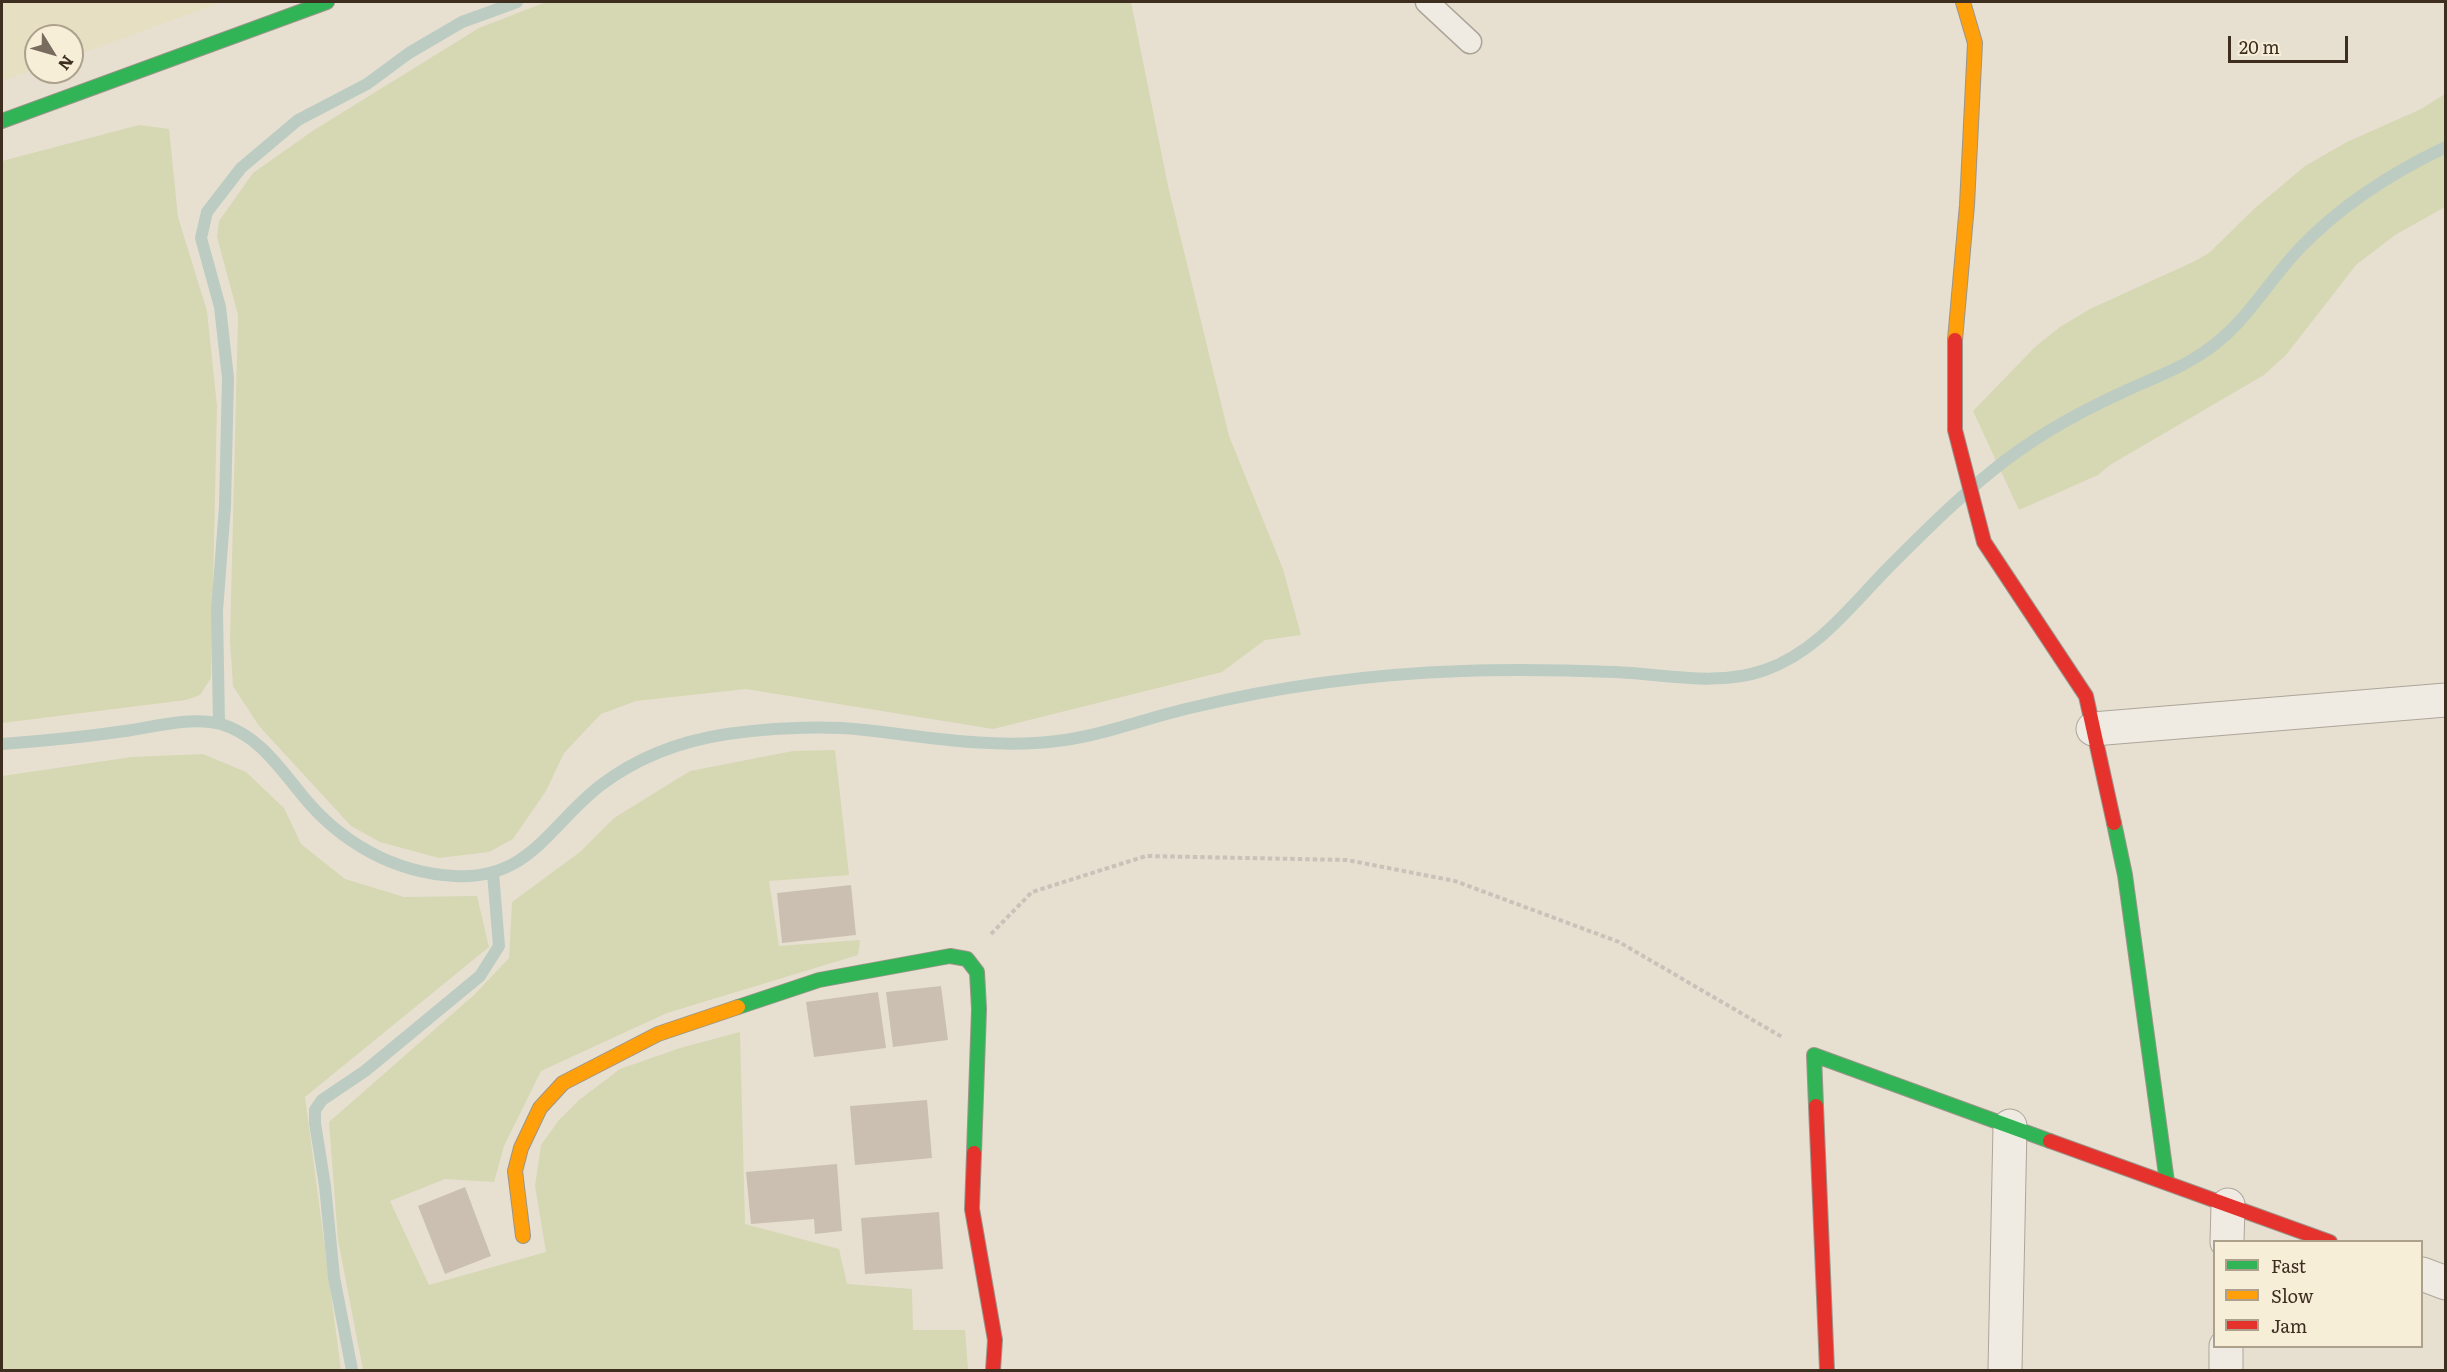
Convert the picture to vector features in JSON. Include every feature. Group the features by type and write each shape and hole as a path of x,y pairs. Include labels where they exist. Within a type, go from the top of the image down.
{"street":[{"path":"2,121 38,110 327,2"},
{"path":"1963,2 1976,43 1967,205 1955,337 1956,430 1984,542 2086,696 2125,875 2167,1182"},
{"path":"2093,729 2445,700"},
{"path":"523,1236 515,1171 521,1148 540,1108 563,1083 658,1034 819,980 950,956 968,959 977,972 979,1009 972,1209 995,1340 993,1371"},
{"path":"1827,1371 1814,1055 2325,1240"},
{"path":"2005,1371 2010,1126"},
{"path":"2227,1240 2228,1204"},
{"path":"2423,1275 2445,1283"},
{"path":"2226,1348 2226,1371"}],"lane":[{"path":"1427,2 1470,42"}],"path":[{"path":"968,959 1032,892 1146,856 1347,860 1455,881 1619,942 1814,1055"}],"shaded area":[{"path":"2,2 222,2 84,53 84,24 24,24 24,73 2,81"}],"green space":[{"path":"546,2 1131,2 1168,186 1229,436 1283,569 1301,635 1265,640 1222,672 993,729 746,689 636,701 601,714 564,753 546,791 513,839 489,852 439,858 380,842 351,826 259,726 233,686 230,641 238,315 217,237 219,221 253,173 314,130 479,28"},
{"path":"2445,94 2445,207 2395,235 2356,265 2286,355 2264,375 2110,465 2098,475 2019,510 1973,411 2036,346 2060,327 2090,309 2209,253 2255,208 2305,166 2347,142 2421,109"},
{"path":"139,125 169,129 178,217 207,311 217,406 211,678 200,695 186,700 2,723 2,161"},
{"path":"835,750 849,875 769,881 779,946 860,940 858,955 667,1013 541,1071 504,1146 494,1182 445,1179 390,1201 429,1285 546,1252 535,1186 541,1145 559,1120 579,1100 620,1069 680,1048 740,1032 745,1224 839,1249 847,1284 912,1289 913,1330 965,1330 968,1370 363,1370 338,1240 329,1122 475,994 509,958 512,902 580,852 614,818 690,771 793,751"},
{"path":"203,754 246,772 284,808 301,844 345,879 404,897 477,896 489,947 305,1097 341,1370 2,1370 2,776 132,757"}],"building":[{"path":"851,885 856,935 782,943 777,893"},
{"path":"941,986 948,1040 893,1047 886,992"},
{"path":"878,992 886,1048 814,1057 806,1002"},
{"path":"927,1100 932,1158 855,1165 850,1106"},
{"path":"837,1164 842,1231 815,1234 814,1219 751,1224 746,1172"},
{"path":"465,1187 491,1256 445,1274 418,1206"},
{"path":"939,1212 943,1269 865,1274 861,1218"}],"waterway":[{"path":"219,723 217,611 225,506 228,378 220,307 201,238 207,212 241,168 298,120 367,84 409,53 462,22 517,2"},
{"path":"2,744 94,735 173,723 197,721 221,724 234,729 257,744 317,812 333,827 370,852 411,869 432,874 481,875 502,869 521,859 537,847 583,800 630,766 677,746 727,734 813,727 865,730 984,743 1033,743 1074,739 1173,712 1258,693 1326,682 1394,675 1520,670 1615,672 1710,679 1747,675 1784,662 1818,639 1940,517 2022,448 2087,410 2176,368 2207,350 2233,328 2287,262 2332,218 2386,179 2446,147"},
{"path":"352,1370 334,1277 315,1110 322,1100 365,1071 480,976 499,946 493,873"}],"traffic: fast":[{"path":"2,121 327,2"},
{"path":"2114,823 2125,875 2167,1182"},
{"path":"738,1007 819,980 950,956 967,959 977,972 979,1009 974,1153"},
{"path":"1816,1106 1814,1055 2050,1141"}],"traffic: slow":[{"path":"1955,340 1967,205 1975,43 1963,2"},
{"path":"523,1236 515,1171 521,1148 540,1108 563,1083 658,1034 738,1007"}],"traffic: jam":[{"path":"1955,340 1955,430 1984,542 2086,696 2114,823"},
{"path":"1816,1106 1827,1370"},
{"path":"2050,1141 2324,1240"},
{"path":"974,1153 972,1209 995,1340 993,1370"}]}
